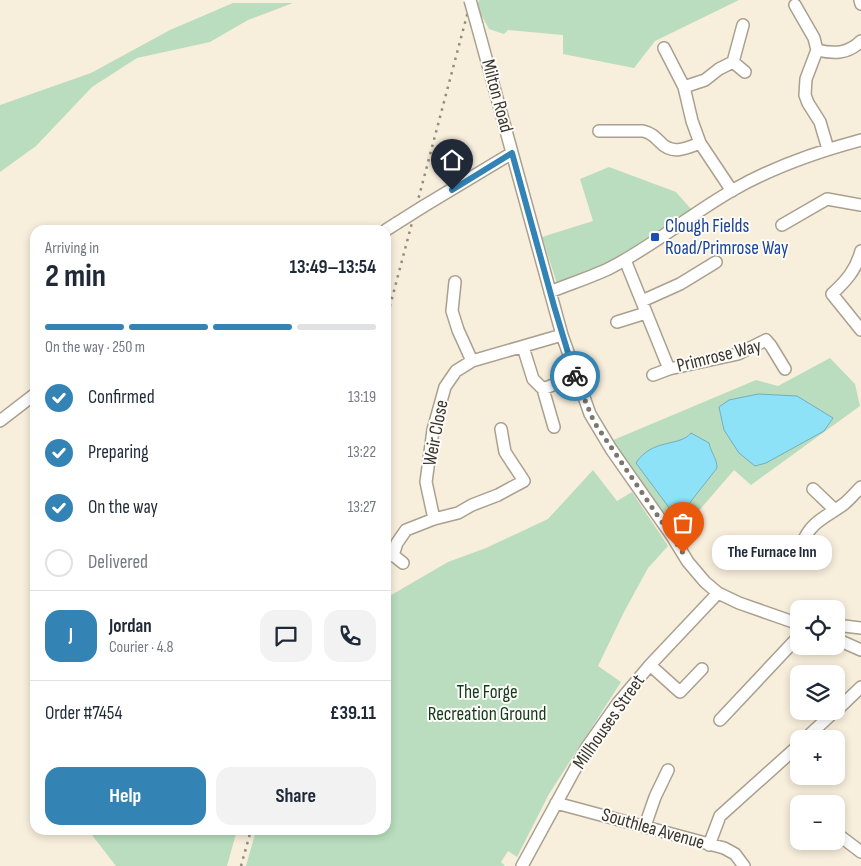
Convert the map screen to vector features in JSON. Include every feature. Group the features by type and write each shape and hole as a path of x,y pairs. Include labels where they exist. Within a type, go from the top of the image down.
{"street":[{"name":"Milton Road","path":"470,0 562,335 590,414 611,449 655,510 693,570 718,593 739,603 790,621"},
{"path":"860,0 861,4"},
{"path":"795,5 814,38 817,50 806,79 805,95 820,122 828,149"},
{"path":"684,87 705,80 719,69 733,62 743,25"},
{"path":"817,50 839,53 854,48 861,41"},
{"path":"664,48 684,87 692,121 700,143 732,191"},
{"path":"733,62 745,72"},
{"path":"599,131 650,133 662,144 675,151 684,150 700,143"},
{"path":"550,292 608,269 625,260 732,191 775,168 828,149 861,140"},
{"path":"391,227 512,153"},
{"path":"782,225 827,199 861,205"},
{"path":"861,253 854,270 847,280 832,294 861,330"},
{"name":"Primrose Way","path":"625,260 669,368"},
{"path":"617,322 716,262"},
{"path":"455,282 452,310 458,330 472,361"},
{"name":"Weir Close","path":"434,519 426,482 433,430 445,387 456,371 472,361 562,335"},
{"name":"Primrose Way","path":"653,375 669,368 738,354 766,340 784,369"},
{"path":"524,347 533,379 543,388 554,427"},
{"path":"543,388 575,376"},
{"path":"0,421 30,398"},
{"path":"391,554 396,543 406,530 434,519 458,513 524,481 505,452 501,429"},
{"path":"802,544 807,532 817,522 845,503 861,487"},
{"path":"813,489 835,510"},
{"path":"391,557 403,563"},
{"name":"Millhouses Street","path":"522,866 587,748 618,703 650,665 718,593"},
{"path":"845,626 861,628"},
{"path":"845,642 861,650"},
{"path":"720,720 790,644"},
{"path":"650,665 680,692 702,668"},
{"path":"845,702 861,687"},
{"path":"815,730 826,720"},
{"path":"709,845 720,816 790,753"},
{"path":"645,826 654,797 668,770"},
{"name":"Southlea Avenue","path":"556,803 724,848 735,854 744,866"},
{"path":"845,840 861,852"}],"green space":[{"path":"479,0 739,0 655,41 634,68 563,54 563,35 508,30 504,34 489,29 477,7"},
{"path":"233,3 293,3 248,20 210,42 137,58 92,87 36,146 0,172 0,105 91,73 170,30"},
{"path":"609,167 676,192 697,216 617,272 560,293 542,237 593,221 580,179"},
{"path":"830,358 855,384 860,406 751,485 734,470 678,535 611,441 756,380 778,386"},
{"name":"The Forge Recreation Ground","path":"593,470 617,501 632,492 668,546 648,568 598,666 621,682 549,794 517,857 508,851 501,862 505,866 246,866 255,835 391,835 391,595 448,562 486,548 548,519"},
{"path":"92,835 236,835 227,866 116,866"}],"water":[{"path":"758,394 797,396 833,418 824,431 766,463 755,466 739,453 724,430 719,407 729,400"},
{"path":"691,433 709,443 717,468 688,505 670,509 636,463 650,450 680,440"}],"railway":[{"path":"391,302 471,0"},
{"path":"241,866 250,835"}],"way so far":[{"path":"575,376 594,422 683,553"}],"place":[{"name":"Clough Fields Road/Primrose Way","path":"655,237"},
{"name":"The Furnace Inn","path":"683,553"}],"route":[{"path":"452,190 512,153 575,376"}]}
